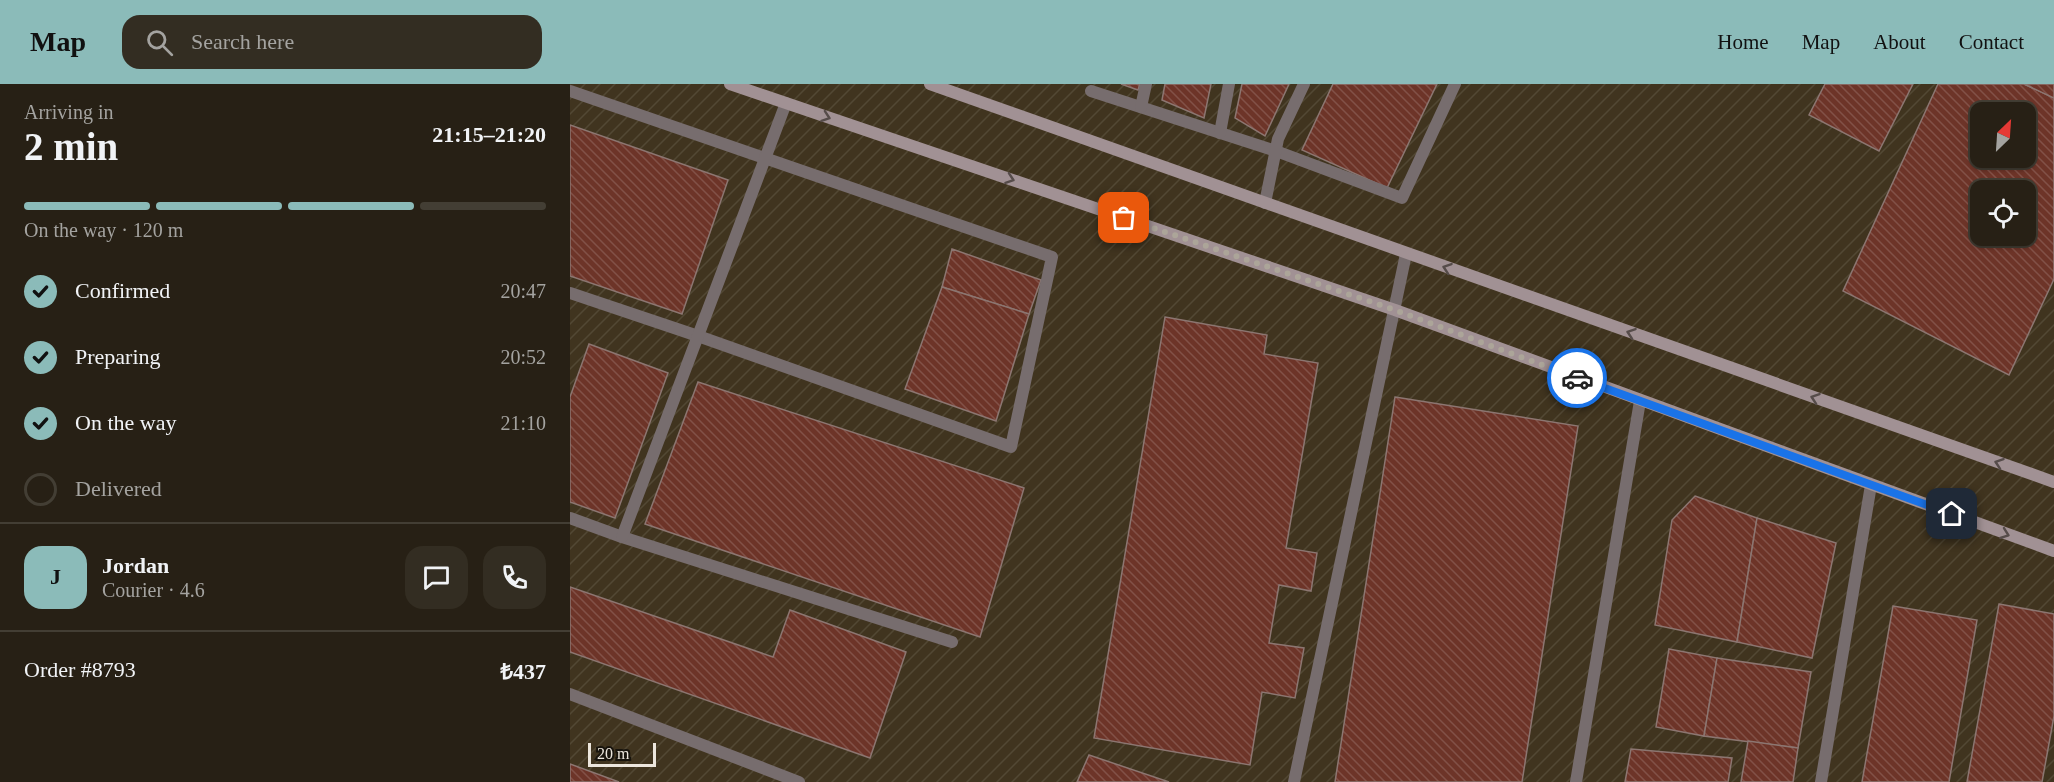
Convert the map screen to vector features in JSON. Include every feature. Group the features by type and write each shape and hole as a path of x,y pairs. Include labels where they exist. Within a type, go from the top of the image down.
{"main road":[{"path":"730,84 1395,310 2054,551"},
{"path":"930,84 2054,482"}],"street":[{"path":"1141,107 1146,84"},
{"path":"1220,133 1229,84"},
{"path":"1264,203 1278,139 1304,84"},
{"path":"1091,91 1276,151 1402,198 1455,84"},
{"path":"570,91 1052,257 1011,447 570,293"},
{"path":"621,537 786,103"},
{"path":"1294,782 1406,254"},
{"path":"1576,782 1640,401"},
{"path":"1821,782 1871,485"},
{"path":"570,518 621,537 952,642"},
{"path":"570,694 799,782"}],"shaded area":[{"path":"570,84 2054,84 2054,782 570,782"}],"building":[{"path":"1121,84 1140,84 1138,90"},
{"path":"1165,84 1211,84 1204,118 1162,100"},
{"path":"1242,84 1289,84 1265,136 1235,118"},
{"path":"1333,84 1437,84 1387,188 1302,150"},
{"path":"1825,84 1913,84 1879,151 1809,115"},
{"path":"1938,84 2024,84 2054,98 2054,279 2009,375 1843,291"},
{"path":"2024,84 2054,84 2054,98"},
{"path":"570,125 728,180 682,314 570,276"},
{"path":"952,249 1041,280 1029,314 942,287"},
{"path":"942,287 1029,314 996,421 905,389"},
{"path":"1165,317 1267,335 1264,354 1318,363 1286,548 1317,553 1311,591 1279,585 1269,643 1304,648 1295,698 1262,692 1250,765 1094,738"},
{"path":"589,344 668,373 615,518 570,502 570,397"},
{"path":"698,382 1024,488 980,637 645,524"},
{"path":"1395,397 1578,426 1522,782 1335,782"},
{"path":"1695,496 1757,518 1737,642 1655,625 1672,520"},
{"path":"1757,518 1836,543 1812,658 1737,642"},
{"path":"570,587 773,657 790,610 906,652 870,758 570,652"},
{"path":"1999,604 2054,614 2054,716 2042,782 1967,782"},
{"path":"1893,606 1977,620 1949,782 1862,782"},
{"path":"1669,649 1717,658 1704,736 1656,727"},
{"path":"1717,658 1811,672 1798,748 1704,736"},
{"path":"1748,741 1798,748 1793,782 1741,782"},
{"path":"1631,749 1732,758 1728,782 1625,782"},
{"path":"1089,755 1169,782 1077,782"},
{"path":"570,764 619,782 570,782"}],"way so far":[{"path":"1124,218 1395,310 1577,378"}],"route":[{"path":"1577,378 1952,514"}]}
